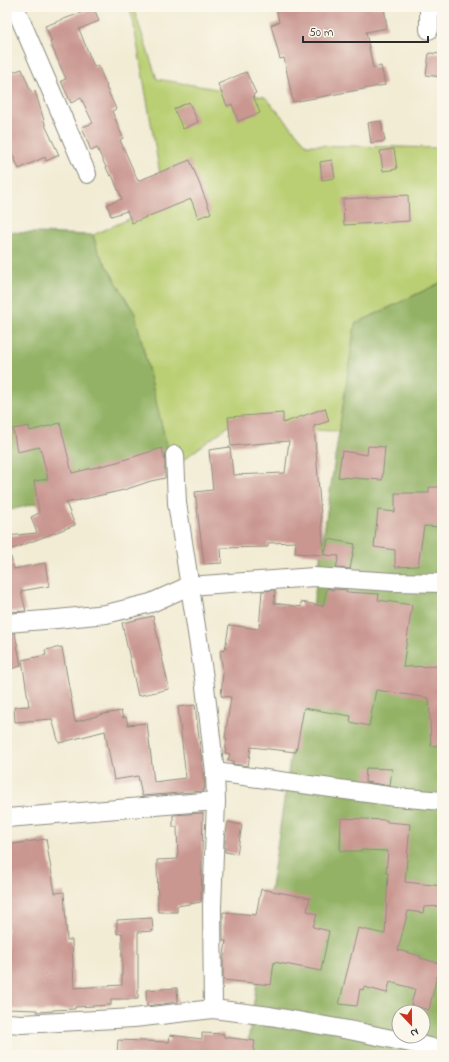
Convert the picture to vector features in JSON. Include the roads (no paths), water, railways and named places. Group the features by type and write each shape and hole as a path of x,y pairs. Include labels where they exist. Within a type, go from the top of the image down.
{"street":[{"path":"15,7 87,174"},
{"path":"429,7 429,30"},
{"path":"175,455 177,503 204,678 215,772 216,801 212,907 213,1009"},
{"path":"7,623 106,614 151,603 189,586 314,577 394,582 442,583"},
{"path":"215,772 396,798 442,801"},
{"path":"7,818 216,801"},
{"path":"7,1023 22,1024 134,1018 213,1009 270,1016 354,1031 438,1050"}]}
